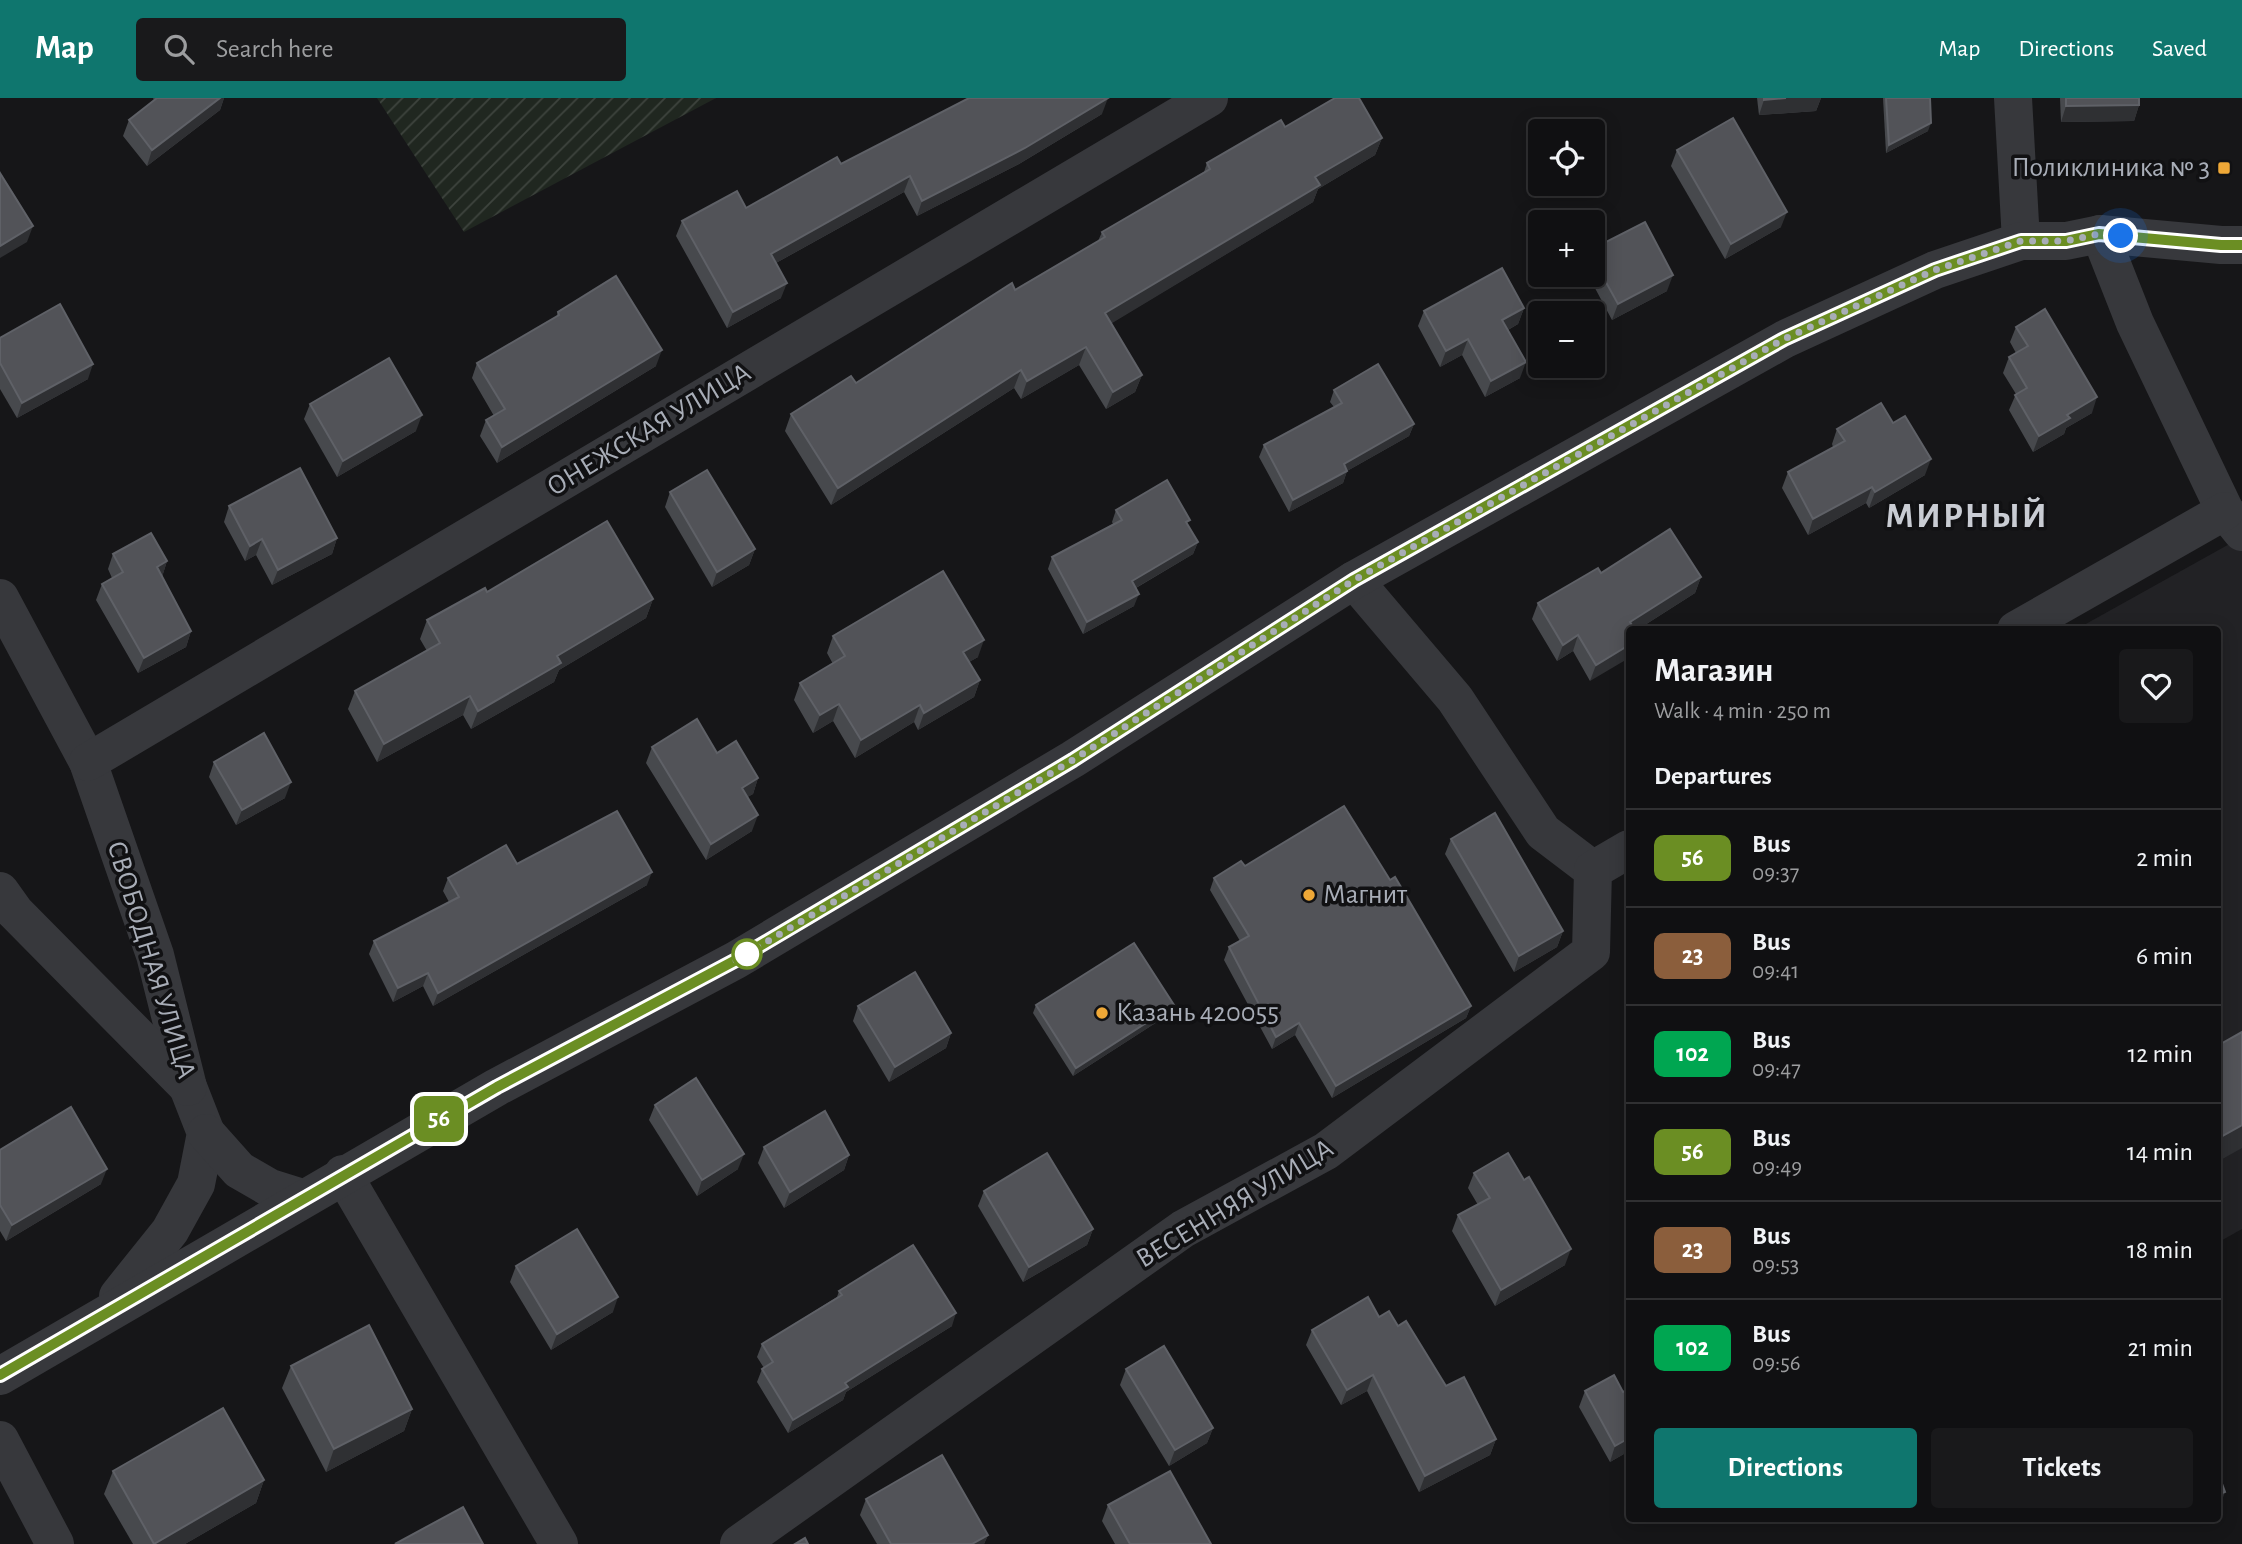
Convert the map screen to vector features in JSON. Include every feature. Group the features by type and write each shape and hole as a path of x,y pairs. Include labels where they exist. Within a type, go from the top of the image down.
{"street":[{"name":"ОНЕЖСКАЯ УЛИЦА","path":"88,762 1209,98"},
{"path":"2012,98 2021,241"},
{"path":"2024,626 2234,521 2135,323 2099,234"},
{"path":"0,1376 343,1174 497,1087 736,960 1073,760 1354,580 1784,339 1935,270 2021,241 2066,241 2099,234 2242,245"},
{"path":"1354,580 1454,699 1542,832 1593,870 1626,851"},
{"name":"СВОБОДНАЯ УЛИЦА","path":"0,597 88,762 155,956 188,1087 206,1133"},
{"name":"ВЕСЕННЯЯ УЛИЦА","path":"738,1544 1183,1229 1326,1151 1591,952 1593,870"},
{"path":"0,891 15,912 188,1087"},
{"path":"206,1133 239,1170 271,1188 302,1198"},
{"path":"104,1315 170,1231 196,1184 206,1133"},
{"path":"343,1174 559,1544"},
{"path":"0,1440 55,1544"}],"shaded area":[{"path":"377,98 716,98 464,232"},
{"path":"2242,537 2242,1229 2221,1241 2221,626 2082,626"}],"building":[{"path":"157,98 220,98 152,150 129,120"},
{"path":"969,98 1108,98 1025,148 922,201 910,176 771,254 787,283 733,312 682,221 737,191 746,208 837,157 841,164"},
{"path":"1335,98 1359,98 1382,138 1315,177 1320,185 1105,313 1142,375 1113,392 1086,347 1027,381 1021,370 838,488 791,414 851,376 856,383 1012,283 1015,290 1105,237 1102,232 1210,169 1207,163 1281,120 1285,127"},
{"path":"1886,98 1930,98 1931,123 1889,145"},
{"path":"2066,98 2139,98 2139,105 2066,106"},
{"path":"1733,118 1787,212 1731,244 1677,150"},
{"path":"0,173 33,226 0,246"},
{"path":"1645,222 1673,275 1618,304 1605,280 1605,242"},
{"path":"1502,268 1524,308 1502,320 1526,362 1491,381 1468,339 1446,351 1424,311"},
{"path":"616,276 662,350 502,447 486,420 505,409 477,363 559,315 558,312"},
{"path":"60,304 93,364 22,403 0,363 0,338"},
{"path":"2045,309 2097,397 2067,415 2070,418 2039,436 2015,395 2027,388 2009,357 2028,346 2016,327"},
{"path":"389,358 422,415 343,461 310,404"},
{"path":"1378,364 1414,424 1344,464 1347,471 1293,500 1264,445 1342,403 1334,390"},
{"path":"1881,403 1893,423 1905,416 1931,459 1875,492 1872,487 1813,519 1788,472 1845,441 1837,429"},
{"path":"300,468 337,538 278,570 262,539 250,546 229,506"},
{"path":"707,470 755,549 717,572 670,492"},
{"path":"1167,480 1190,520 1186,522 1198,542 1132,581 1139,594 1087,622 1052,557 1122,520 1116,510"},
{"path":"607,521 653,599 557,656 561,663 478,711 470,696 384,744 355,691 440,643 427,620 485,588 487,592"},
{"path":"1670,529 1701,577 1630,622 1632,626 1626,626 1626,647 1596,665 1578,635 1563,645 1538,603 1598,568 1601,573"},
{"path":"151,533 167,561 157,567 191,631 144,658 102,584 123,572 113,554"},
{"path":"943,571 984,640 963,652 980,680 924,713 920,705 861,740 839,704 820,715 800,683 845,656 833,636"},
{"path":"697,719 717,753 736,741 758,778 742,788 758,815 711,844 652,747"},
{"path":"264,733 291,782 242,810 214,762"},
{"path":"1344,806 1390,880 1395,877 1471,1006 1336,1086 1299,1023 1276,1037 1229,947 1249,936 1214,878 1241,861 1245,866"},
{"path":"617,811 652,872 438,993 428,973 398,988 374,941 459,897 448,878 506,845 517,864"},
{"path":"1495,813 1563,931 1519,956 1451,839"},
{"name":"Казань 420055","path":"1134,943 1174,1005 1076,1068 1036,1005"},
{"path":"915,972 951,1033 895,1067 858,1006"},
{"path":"2242,1032 2242,1125 2221,1137 2221,1044"},
{"path":"696,1078 744,1154 702,1180 655,1105"},
{"path":"71,1107 107,1169 12,1225 0,1205 0,1150"},
{"path":"825,1111 849,1155 790,1192 764,1147"},
{"path":"1047,1153 1093,1229 1029,1267 984,1191"},
{"path":"1508,1153 1524,1180 1529,1177 1571,1249 1501,1290 1458,1215 1490,1198 1474,1173"},
{"path":"577,1229 618,1297 557,1334 516,1266"},
{"path":"913,1245 956,1313 845,1383 848,1387 793,1420 762,1369 773,1362 762,1344 842,1295 839,1291"},
{"path":"1368,1297 1379,1317 1389,1311 1398,1326 1406,1321 1446,1386 1464,1377 1496,1439 1425,1476 1373,1375 1347,1390 1312,1330"},
{"path":"369,1325 412,1409 334,1449 291,1366"},
{"path":"1164,1346 1213,1428 1175,1450 1126,1369"},
{"path":"1614,1375 1623,1392 1626,1390 1626,1440 1615,1446 1585,1391"},
{"path":"223,1408 264,1480 154,1544 113,1471"},
{"path":"942,1455 988,1535 972,1544 891,1544 866,1499"},
{"path":"1170,1471 1211,1544 1130,1544 1108,1505"},
{"path":"463,1507 483,1544 395,1544"},
{"path":"805,1538 808,1544 795,1544"}],"bus line":[{"name":"56","path":"0,1375 497,1087 736,960 1073,760 1354,580 1784,339 1935,270 2021,241 2066,241 2099,234 2242,245"}],"place":[{"name":"Поликлиника № 3","path":"2224,168"},
{"name":"Магнит","path":"1309,895"},
{"name":"Казань 420055","path":"1102,1013"}],"district":[{"name":"МИРНЫЙ","path":"1967,516"}],"route":[{"path":"747,954 736,960 1073,760 1354,580 1784,339 1935,270 2021,241 2066,241 2099,234 2121,236"}]}
